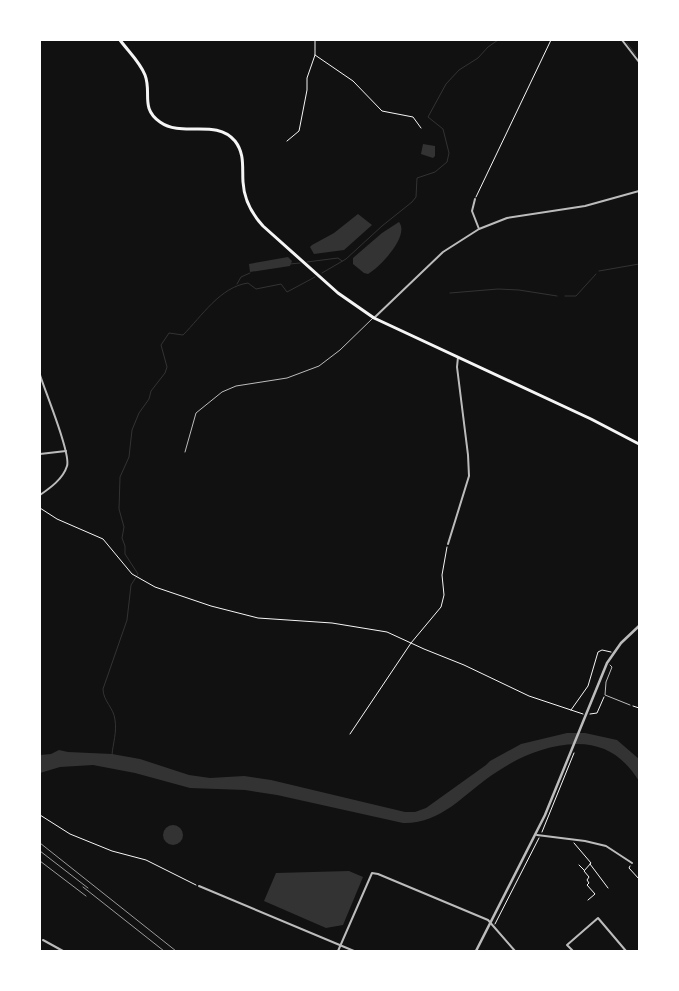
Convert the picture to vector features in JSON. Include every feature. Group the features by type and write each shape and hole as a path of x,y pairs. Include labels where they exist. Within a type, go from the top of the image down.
{"main road":[{"path":"120,40 145,74 147,102 152,114 158,121 173,128 216,130 227,134 234,140 242,155 244,190 252,213 263,226 341,296 374,318 591,419 639,444"}],"street":[{"path":"622,40 639,62"},
{"path":"374,318 443,252 479,229 507,218 585,206 639,191"},
{"path":"475,199 472,211 479,229"},
{"path":"448,544 469,476 468,455 457,367 458,358"},
{"path":"40,375 66,451 68,465 64,474 49,489 40,495"},
{"path":"40,454 66,451"},
{"path":"476,951 537,835 601,674 613,653 639,626"},
{"path":"537,835 540,837 571,839 606,846 632,863"},
{"path":"338,951 372,873 378,874 488,920 515,951"},
{"path":"199,886 354,951"},
{"path":"573,951 568,945 598,918 626,951"},
{"path":"43,940 63,951"}],"lane":[{"path":"185,452 196,413 222,392 236,386 287,378 319,366 340,350 374,318"},
{"path":"610,665 612,667 606,682 605,695 630,705"}],"path":[{"path":"287,141 299,131 307,90 307,78 314,55 315,40"},
{"path":"475,199 551,40"},
{"path":"314,55 353,81 382,111 413,117 421,128"},
{"path":"40,508 57,519 103,539 134,576 155,587 183,597 236,612 278,620 357,626 387,632 464,665 529,696 580,714 595,714 600,709 605,695"},
{"path":"350,734 411,643 441,607 444,595 442,575 448,544"},
{"path":"571,711 588,686 598,652 607,650 613,653"},
{"path":"630,705 639,708"},
{"path":"494,927 540,837 558,794"},
{"path":"40,815 70,834 112,851 146,860 199,886"},
{"path":"571,839 592,863 590,864 608,888"},
{"path":"632,863 629,868 639,879"},
{"path":"584,871 590,864"},
{"path":"579,865 589,877 587,880 589,883 587,885 594,894 588,900"}],"shaded area":[{"path":"423,144 435,146 435,156 433,158 421,154"},
{"path":"358,214 372,225 344,250 314,254 310,247 312,245 334,233"},
{"path":"399,222 401,228 397,243 379,265 368,274 364,273 353,264 353,258 382,233"},
{"path":"288,257 292,261 290,266 250,272 249,264"},
{"path":"567,733 585,733 617,740 639,759 639,781 627,765 605,749 596,746 577,744 565,745 532,753 512,763 492,775 440,814 417,822 403,823 277,795 245,790 190,788 135,773 93,765 60,767 40,773 40,755 51,754 59,750 68,752 112,754 140,759 189,775 210,778 244,776 271,780 405,812 415,812 426,808 490,761 521,744"},
{"path":"169,825 177,825 183,831 183,839 177,845 169,845 163,839 163,831"},
{"path":"349,871 363,877 343,925 326,928 264,901 276,873"}],"waterway":[{"path":"322,273 346,259 382,226 412,202 416,197 417,178 435,172 447,162 449,153 443,129 428,117 446,84 459,70 478,58 488,47 498,40"},
{"path":"627,43 636,55"},
{"path":"307,262 338,258 342,261"},
{"path":"290,264 300,263"},
{"path":"599,271 639,264"},
{"path":"237,284 241,277 250,273"},
{"path":"565,296 576,296 596,274"},
{"path":"112,755 115,720 113,712 103,693 103,689 127,620 131,585 138,574 125,554 125,546 122,538 124,527 119,509 120,477 129,457 132,430 139,413 149,399 151,391 165,373 167,367 161,345 169,333 183,335 212,303 229,290 238,286 248,283 256,289 281,284 287,292 315,277"},
{"path":"450,293 498,289 519,290 557,296"}],"railway":[{"path":"40,843 176,951"},
{"path":"40,851 88,888"},
{"path":"40,861 86,896"},
{"path":"83,887 164,951"}]}
